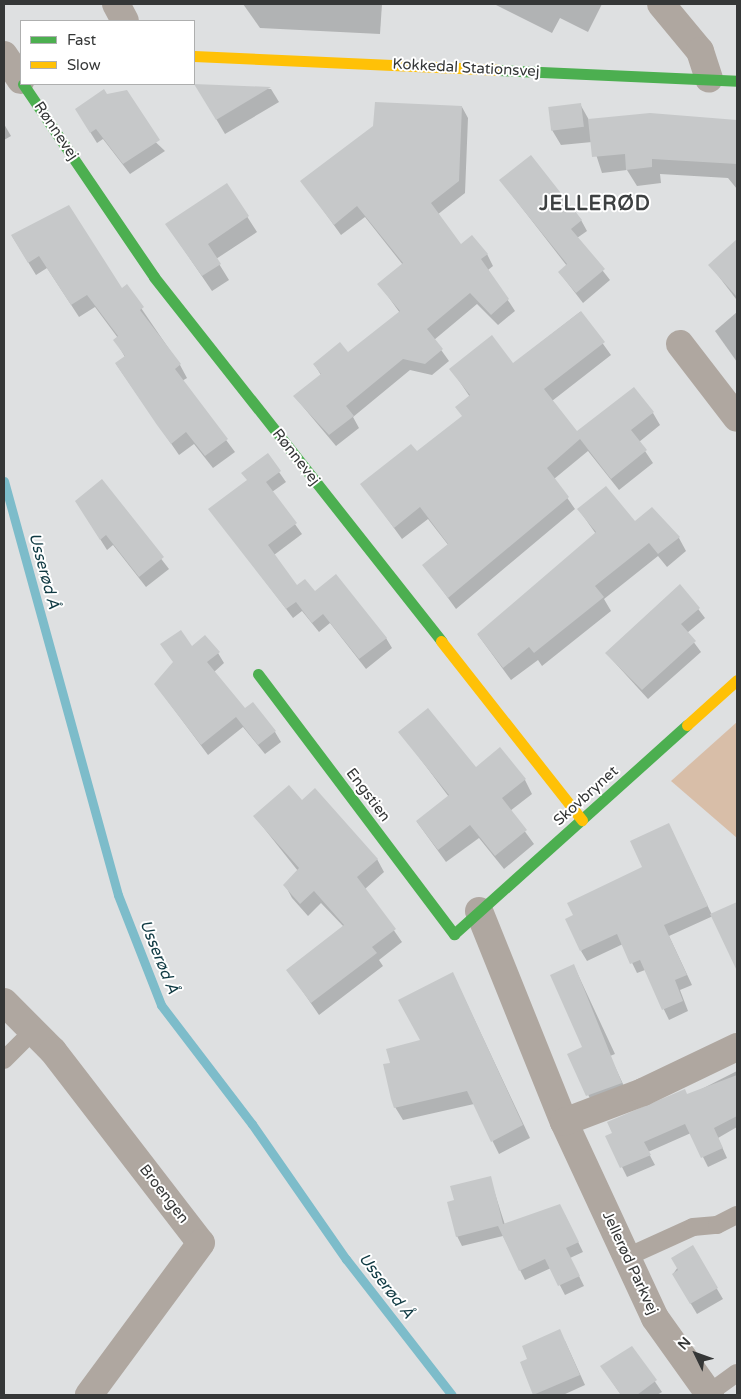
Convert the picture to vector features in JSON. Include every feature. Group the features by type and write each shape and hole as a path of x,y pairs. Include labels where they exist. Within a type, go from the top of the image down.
{"street":[{"path":"116,4 124,20"},
{"path":"660,4 700,50 709,79"},
{"path":"4,46 20,47"},
{"path":"4,55 20,79"},
{"name":"Kokkedal Stationsvej","path":"195,56 737,81"},
{"name":"Rønnevej","path":"25,85 154,277 582,820"},
{"path":"680,344 737,418"},
{"name":"Engstien","path":"258,674 454,934"},
{"name":"Skovbrynet","path":"454,934 737,680"},
{"name":"Jellerød Parkvej","path":"479,911 564,1122 627,1258 656,1318 710,1394"},
{"name":"Broengen","path":"4,1002 33,1031 201,1243 89,1395"},
{"path":"564,1122 737,1047"}],"lane":[{"path":"4,1060 33,1031"},
{"path":"627,1258 694,1227 717,1225 737,1215"},
{"path":"710,1394 737,1374"}],"shaded area":[{"path":"737,722 737,838 671,781"}],"building":[{"path":"195,84 271,87 216,120"},
{"path":"104,89 107,94 127,90 160,140 123,164 96,129 90,133 75,109"},
{"path":"375,102 462,106 459,181 431,203 461,244 472,235 488,254 481,259 509,299 491,315 470,293 427,329 443,349 425,364 403,359 346,406 354,416 329,435 293,396 321,374 313,364 340,342 348,352 400,311 377,284 403,263 357,206 334,225 300,181 373,126"},
{"path":"581,103 584,127 551,131 548,107"},
{"path":"650,113 737,120 737,164 652,159 652,167 626,170 625,154 592,157 588,119"},
{"path":"531,155 582,220 571,229 605,269 576,293 558,272 567,264 499,180"},
{"path":"227,183 249,216 208,244 221,264 202,276 165,224"},
{"path":"69,205 122,288 127,284 144,307 140,310 181,364 175,369 228,439 205,456 186,432 171,444 115,363 125,356 113,340 118,336 87,295 71,305 39,256 28,263 11,235"},
{"path":"737,239 737,297 708,265"},
{"path":"581,311 605,342 544,389 577,431 634,387 654,412 631,430 647,450 611,479 580,439 547,468 569,497 448,598 422,565 448,544 420,507 394,528 360,484 411,444 417,451 462,416 455,407 470,395 449,369 492,335 513,363"},
{"path":"268,453 281,471 266,482 297,523 268,545 297,585 305,579 315,591 336,574 387,638 359,659 323,614 312,623 296,602 286,609 208,509 247,480 241,473"},
{"path":"102,479 164,557 139,577 106,535 100,540 75,501"},
{"path":"606,486 635,521 652,507 680,537 658,554 649,543 595,586 604,597 534,653 529,647 503,668 477,634 596,532 577,509"},
{"path":"680,584 700,608 681,624 696,641 642,690 605,653"},
{"path":"181,630 192,646 205,635 220,652 207,662 245,708 253,702 276,731 258,745 236,717 201,745 154,684 173,662 160,644"},
{"path":"428,708 476,767 500,747 526,779 502,798 527,830 495,856 470,825 438,850 416,821 449,795 398,732"},
{"path":"289,785 302,800 315,788 378,859 357,877 396,929 372,947 377,953 311,1003 286,970 344,925 314,891 300,904 283,885 299,868 253,816"},
{"path":"669,823 708,906 664,925 687,975 675,980 683,1001 662,1010 640,960 630,964 617,934 580,951 565,919 573,915 567,903 642,867 630,841"},
{"path":"737,902 737,971 710,914"},
{"path":"574,964 622,1083 586,1096 567,1054 582,1047 550,975"},
{"path":"453,972 523,1125 491,1142 467,1091 394,1108 383,1064 390,1063 386,1049 420,1040 398,1000"},
{"path":"737,1075 737,1116 714,1128 723,1148 701,1158 685,1124 644,1142 651,1155 620,1168 605,1136 612,1133 607,1122 685,1089 687,1094"},
{"path":"491,1176 503,1224 560,1204 579,1242 566,1248 580,1276 558,1286 545,1259 519,1271 498,1226 456,1237 447,1202 454,1200 450,1186"},
{"path":"693,1245 718,1288 690,1304 672,1274 678,1270 671,1258"},
{"path":"560,1329 580,1375 533,1395 520,1362 527,1359 522,1346"},
{"path":"632,1346 657,1380 637,1395 621,1395 600,1366"}],"waterway":[{"name":"Usserød Å","path":"4,481 118,895 161,1005 252,1124 346,1259 452,1395"}],"traffic: fast":[{"path":"498,70 737,81"},
{"path":"24,85 154,277 441,641"},
{"path":"258,674 454,934 687,725"}],"traffic: slow":[{"path":"195,56 498,70"},
{"path":"441,641 582,820"},
{"path":"687,725 737,680"}],"district":[{"name":"JELLERØD","path":"595,204"}]}
